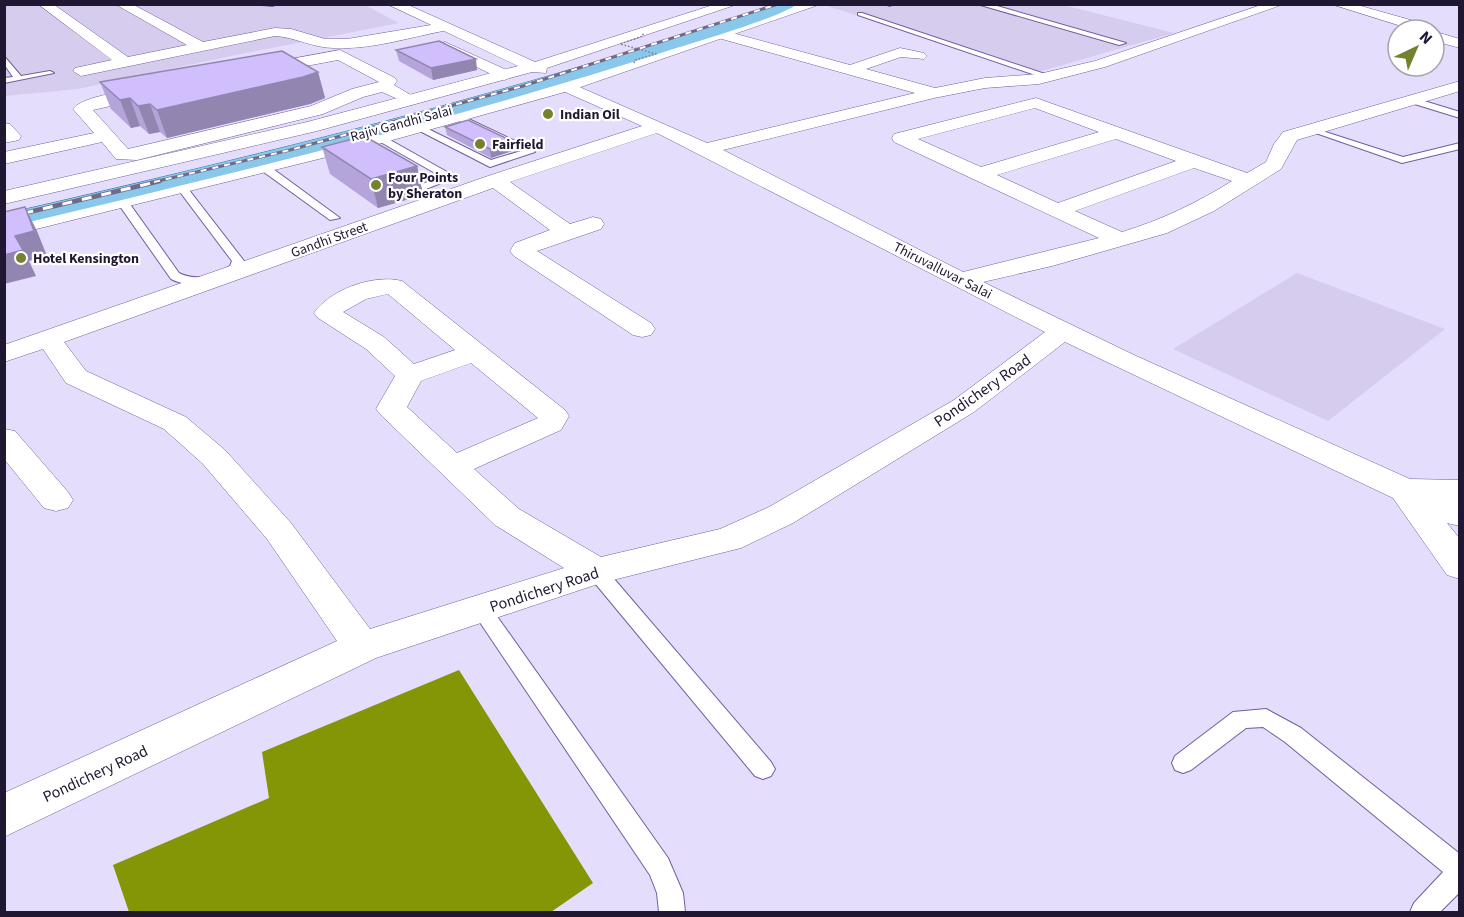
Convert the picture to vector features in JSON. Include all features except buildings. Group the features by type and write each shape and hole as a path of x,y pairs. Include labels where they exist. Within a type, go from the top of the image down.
{"main road":[{"name":"Rajiv Gandhi Salai","path":"4,221 298,152 757,4"},
{"name":"Rajiv Gandhi Salai","path":"4,208 284,142 549,72 716,33 791,4"}],"street":[{"path":"44,4 125,62"},
{"path":"121,4 201,47"},
{"path":"393,4 471,40 549,72"},
{"path":"410,4 549,72"},
{"path":"4,230 265,168 360,150 380,138 424,131 464,120 549,72 643,33 732,4"},
{"path":"4,198 180,159 505,75 634,63 716,33 815,4"},
{"path":"704,149 934,93 985,83 1050,77 1100,64 1278,4"},
{"path":"1323,4 1386,22"},
{"path":"1337,4 1386,18"},
{"path":"81,71 287,32 330,44 443,27"},
{"path":"716,33 934,93"},
{"path":"471,40 445,46 505,75"},
{"path":"850,70 900,52 919,56"},
{"path":"162,90 85,106 82,109 123,155 137,154 317,110 384,87 389,81 340,55 240,74"},
{"name":"Thiruvalluvar Salai","path":"549,72 656,127 770,179 959,280 1063,331 1460,515"},
{"path":"959,280 1044,261 1159,228 1250,181 1274,165 1283,144 1290,136 1460,86"},
{"path":"384,87 411,100"},
{"path":"364,92 391,106"},
{"path":"1119,239 901,138 1036,103 1250,181"},
{"path":"69,124 91,119"},
{"name":"Gandhi Street","path":"4,354 495,180 656,127"},
{"path":"7,134 35,131"},
{"path":"980,174 1116,133"},
{"path":"4,158 106,136"},
{"path":"1060,210 1194,161"},
{"path":"495,180 567,232"},
{"path":"593,224 523,248 522,251 642,329"},
{"path":"410,375 375,343 327,314 333,306 379,287 393,286 554,416 550,424 452,467"},
{"name":"Pondichery Road","path":"4,816 362,647 482,610 596,571 729,539 781,515 964,406 1063,331"},
{"path":"50,339 76,377 175,423 214,458 279,531 362,647"},
{"path":"476,352 410,375 391,409 507,517 596,571"},
{"path":"4,438 56,500"},
{"path":"1405,490 1460,491"},
{"path":"1405,490 1460,566"}],"lane":[{"path":"253,4 273,4"},
{"path":"980,4 1122,43"},
{"path":"1010,4 1032,10"},
{"path":"860,14 1050,77"},
{"path":"4,58 20,79"},
{"path":"4,81 50,73"},
{"path":"1411,100 1460,115"},
{"path":"424,131 490,164 530,152 464,120"},
{"path":"1312,129 1402,160 1460,146"},
{"path":"380,138 451,177 421,188 394,171"},
{"path":"265,168 334,218"},
{"path":"123,202 175,276 182,281 196,282 231,270 238,261 182,188"},
{"path":"596,571 764,769"},
{"path":"482,610 659,867 670,893 672,912"},
{"path":"1183,763 1241,719 1266,718 1293,735 1460,871 1423,912"}],"path":[{"path":"634,63 635,60 656,54 620,44 643,36 643,33"}],"shaded area":[{"path":"363,4 399,23 78,89 5,96 5,5"},
{"path":"824,5 1063,5 1174,33 1038,72"},
{"path":"1297,273 1445,329 1328,421 1173,349"},
{"path":"459,670 593,883 551,912 129,912 113,865 269,798 262,752"}],"railway":[{"path":"154,182 290,150 523,86 778,4"},
{"path":"4,218 160,181"}],"place":[{"name":"Indian Oil","path":"548,114"},
{"name":"Fairfield","path":"480,144"},
{"name":"Four Points by Sheraton","path":"376,185"},
{"name":"Hotel Kensington","path":"21,258"}]}
